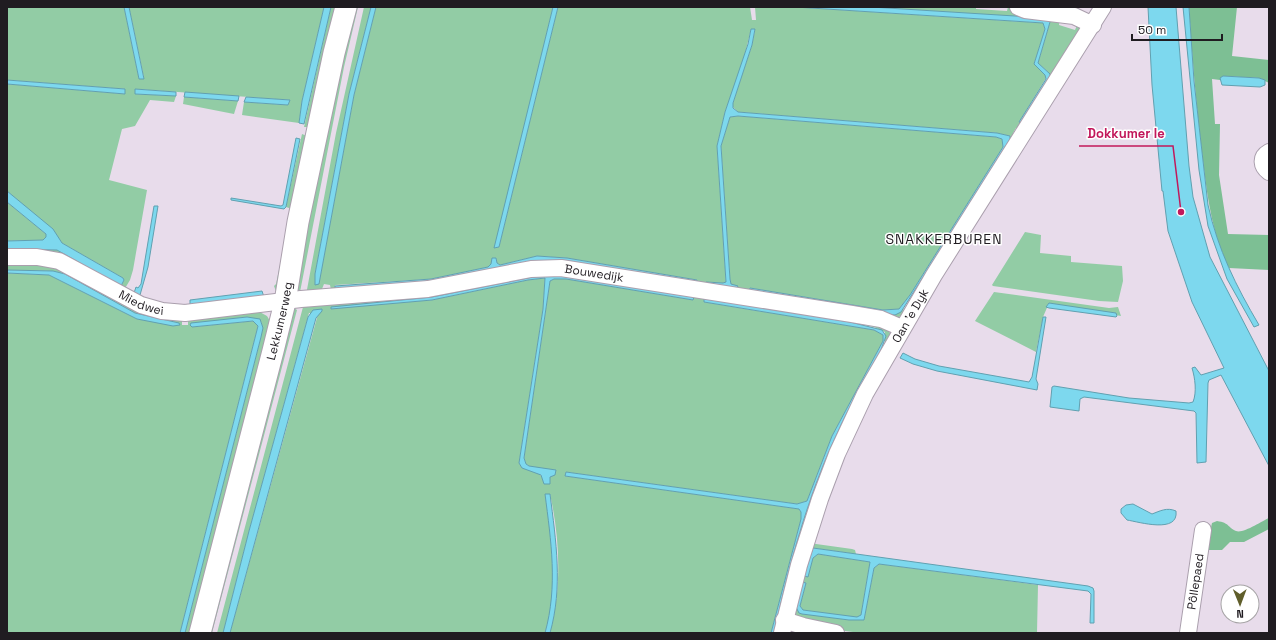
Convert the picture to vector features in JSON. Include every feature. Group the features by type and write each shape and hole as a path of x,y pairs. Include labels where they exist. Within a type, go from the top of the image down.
{"main road":[{"name":"Lekkumerweg","path":"200,633 284,302 298,222 334,53 346,7"}],"street":[{"path":"1018,7 1025,10 1074,16 1093,25"},
{"name":"Oan 'e Dyk","path":"783,626 806,540 828,477 865,394 902,328 1104,7"},
{"path":"1269,152 1263,157 1262,161 1265,169 1269,172"},
{"name":"Miedwei","path":"7,257 37,257 59,261 133,301 162,311 195,313 284,302"},
{"name":"Bouwedijk","path":"284,302 428,289 531,270 562,268 881,319 902,328"},
{"name":"Pôllepaed","path":"1188,633 1203,530"},
{"path":"783,626 836,633"}],"green space":[{"path":"7,7 124,7 139,79 144,78 129,7 324,7 302,101 299,123 242,115 244,102 288,105 290,100 135,89 135,94 176,96 174,102 150,100 135,126 122,129 109,180 147,190 133,270 130,280 124,290 7,249 57,250 121,286 124,280 123,278 62,243 52,229 7,191 7,84 125,94 125,89 7,80"},
{"path":"331,7 340,7 308,127 304,127"},
{"path":"351,7 358,7 344,67 300,292 297,289 303,239"},
{"path":"364,7 371,7 349,94 315,274 315,285 319,283 354,95 376,7 553,7 495,248 499,247 558,7 750,7 752,20 756,20 755,7 795,7 1043,23 1045,29 1034,64 1046,78 1019,122 1021,124 1050,77 1050,74 1038,63 1050,22 1049,19 871,7 976,7 976,9 1007,11 1008,7 1012,7 1019,12 1060,16 1059,25 1075,30 1078,23 1083,25 1084,29 1022,128 1016,128 1013,133 1015,140 907,312 899,317 889,318 559,264 531,266 428,285 338,294 332,294 330,285 324,284 320,294 306,295 336,133","holes":["751,29 755,30 752,45 733,103 733,107 738,112 997,133 1010,136 1008,145 913,297 901,312 882,314 748,291 750,288 883,310 899,309 910,295 1003,147 1002,139 996,137 738,116 730,117 721,146 730,279 731,284 737,286 735,289 706,285 706,282 726,282 717,146 725,112 744,58","537,256 567,258 697,280 696,284 566,262 537,261 430,283 335,291 335,285 431,279 488,267 493,258 496,258 497,263 500,265"]},
{"path":"1189,7 1237,7 1232,56 1269,60 1269,83 1259,78 1223,76 1220,80 1212,79 1215,124 1220,124 1219,175 1228,234 1269,235 1269,270 1229,268 1218,240 1211,212 1202,153 1194,80"},
{"path":"184,97 238,101 234,114 183,104"},
{"path":"302,134 307,136 277,294 274,286 276,284 292,209 286,207"},
{"path":"7,202 46,234 46,238 44,240 7,241"},
{"path":"1025,232 1041,235 1040,253 1071,256 1071,262 1122,266 1123,281 1118,302 1099,301 993,286 992,285"},
{"path":"7,260 37,260 182,316 182,325 188,325 188,316 256,310 267,316 270,321 194,633 185,633 261,337 262,323 247,317 190,325 192,327 254,321 258,326 180,633 7,633 7,273 49,275 137,319 179,323 135,313 65,274 53,271 7,270"},
{"path":"548,272 876,322 889,331 891,335 869,380 778,633 774,633 786,583 808,508 826,460 842,424 885,342 885,332 874,327 850,322 704,298 704,302 874,330 883,335 883,341 832,436 807,501 797,504 566,472 565,476 799,509 801,512 801,519 771,633 550,633 554,616 558,581 558,546 550,494 553,592 551,609 545,633 230,633 318,314 309,313 249,531 223,633 217,633 303,307","holes":["565,276 694,297 693,300 566,279 554,279 550,281 524,458 526,464 529,466 554,475 550,477 549,484 544,484 542,476 536,472 522,468 519,463 543,309 545,278 528,280 432,300 331,308 454,294 528,277"]},
{"path":"994,292 1109,308 1118,307 1121,316 1049,303 1043,317 1036,352 975,321"},
{"path":"294,308 297,310 212,633 206,633"},
{"path":"1269,518 1269,529 1244,542 1230,542 1222,550 1206,550 1212,523 1217,521 1221,522 1233,530 1243,531"},
{"path":"809,543 852,549 855,550 856,554 813,548 804,576 807,577 813,558 818,554 870,562 861,615 857,618 803,610 800,606 806,583 802,582 799,613 849,620 864,620 874,568 879,564 1038,585 1037,633 861,633 829,629 797,617 794,614"}],"water":[{"path":"124,7 129,7 144,79 139,79"},
{"path":"324,7 331,7 304,124 299,123 302,101"},
{"path":"371,7 376,7 354,95 319,284 315,285 315,274 349,94"},
{"path":"553,7 558,7 499,247 494,248"},
{"path":"795,7 871,7 1047,18 1050,22 1038,63 1050,74 1050,77 1021,124 1019,122 1046,79 1045,75 1034,64 1045,29 1043,23"},
{"path":"1148,7 1176,7 1189,166 1193,197 1210,257 1269,371 1269,466 1221,375 1209,380 1208,383 1206,462 1197,463 1196,413 1194,411 1084,397 1080,399 1079,411 1050,407 1052,387 1054,386 1129,398 1189,403 1193,402 1195,394 1195,381 1192,368 1195,367 1201,375 1224,368 1192,302 1168,231 1162,191 1152,85"},
{"path":"1183,7 1189,7 1194,81 1208,205 1222,252 1259,325 1254,327 1227,279 1208,226 1199,170"},
{"path":"751,29 755,29 752,45 733,103 733,108 738,112 997,133 1010,136 1010,139 901,312 895,315 882,314 748,292 750,288 883,310 899,309 910,295 1003,147 1002,139 996,137 738,116 730,117 721,146 730,279 731,284 738,286 736,289 706,285 706,282 726,282 717,146 725,112 748,44"},
{"path":"1223,76 1259,78 1265,80 1265,85 1260,87 1222,85 1220,78"},
{"path":"7,80 125,89 125,94 7,84"},
{"path":"135,89 176,92 176,96 135,94"},
{"path":"185,92 239,96 238,101 184,97"},
{"path":"246,97 290,100 288,105 244,102"},
{"path":"296,138 300,139 286,207 284,209 231,200 231,198 281,206 283,205"},
{"path":"7,191 53,229 62,243 123,278 124,280 121,286 57,250 7,249 7,241 43,240 46,237 46,234 7,202"},
{"path":"154,206 158,206 148,267 140,295 134,293 136,287 138,288 141,284"},
{"path":"537,256 567,258 697,280 697,284 566,262 430,283 335,291 335,286 431,279 488,267 491,264 492,258 496,258 497,263 500,265"},
{"path":"7,270 53,271 65,274 135,313 179,323 180,325 173,326 137,319 49,275 7,273"},
{"path":"543,275 565,276 694,297 693,300 566,279 554,279 550,281 524,458 526,464 529,466 556,470 555,475 550,477 550,484 544,484 541,475 522,468 519,463 543,309 545,278 528,280 432,300 331,309 331,307 432,297"},
{"path":"262,291 264,297 190,305 190,300"},
{"path":"704,298 850,322 882,330 886,336 881,350 841,425 816,484 800,533 774,633 771,633 801,519 801,512 799,509 565,476 566,472 797,504 807,501 832,436 883,341 883,335 874,330 704,302"},
{"path":"1049,303 1116,313 1117,316 1046,307"},
{"path":"322,309 316,318 230,633 223,633 249,531 308,317 313,310"},
{"path":"247,317 260,319 263,328 185,633 180,633 258,326 253,321 192,327 190,325 191,323"},
{"path":"1043,317 1046,317 1036,379 1038,384 1037,390 937,371 913,364 900,358 903,353 915,359 939,366 1029,382 1032,377"},
{"path":"545,494 550,494 557,564 556,598 550,633 545,633 551,598 552,564"},
{"path":"1133,504 1152,514 1170,509 1176,511 1175,518 1171,522 1157,525 1127,520 1121,513 1121,509 1126,505"},
{"path":"813,548 1088,586 1093,588 1094,591 1094,623 1090,623 1091,594 1088,591 879,564 874,568 864,620 849,620 802,614 799,613 796,607 802,582 806,583 800,606 803,610 857,617 861,615 870,562 818,554 813,558 808,577 804,576"}],"place":[{"name":"Dokkumer Ie","path":"1181,212"}],"district":[{"name":"SNAKKERBUREN","path":"944,239"}]}
